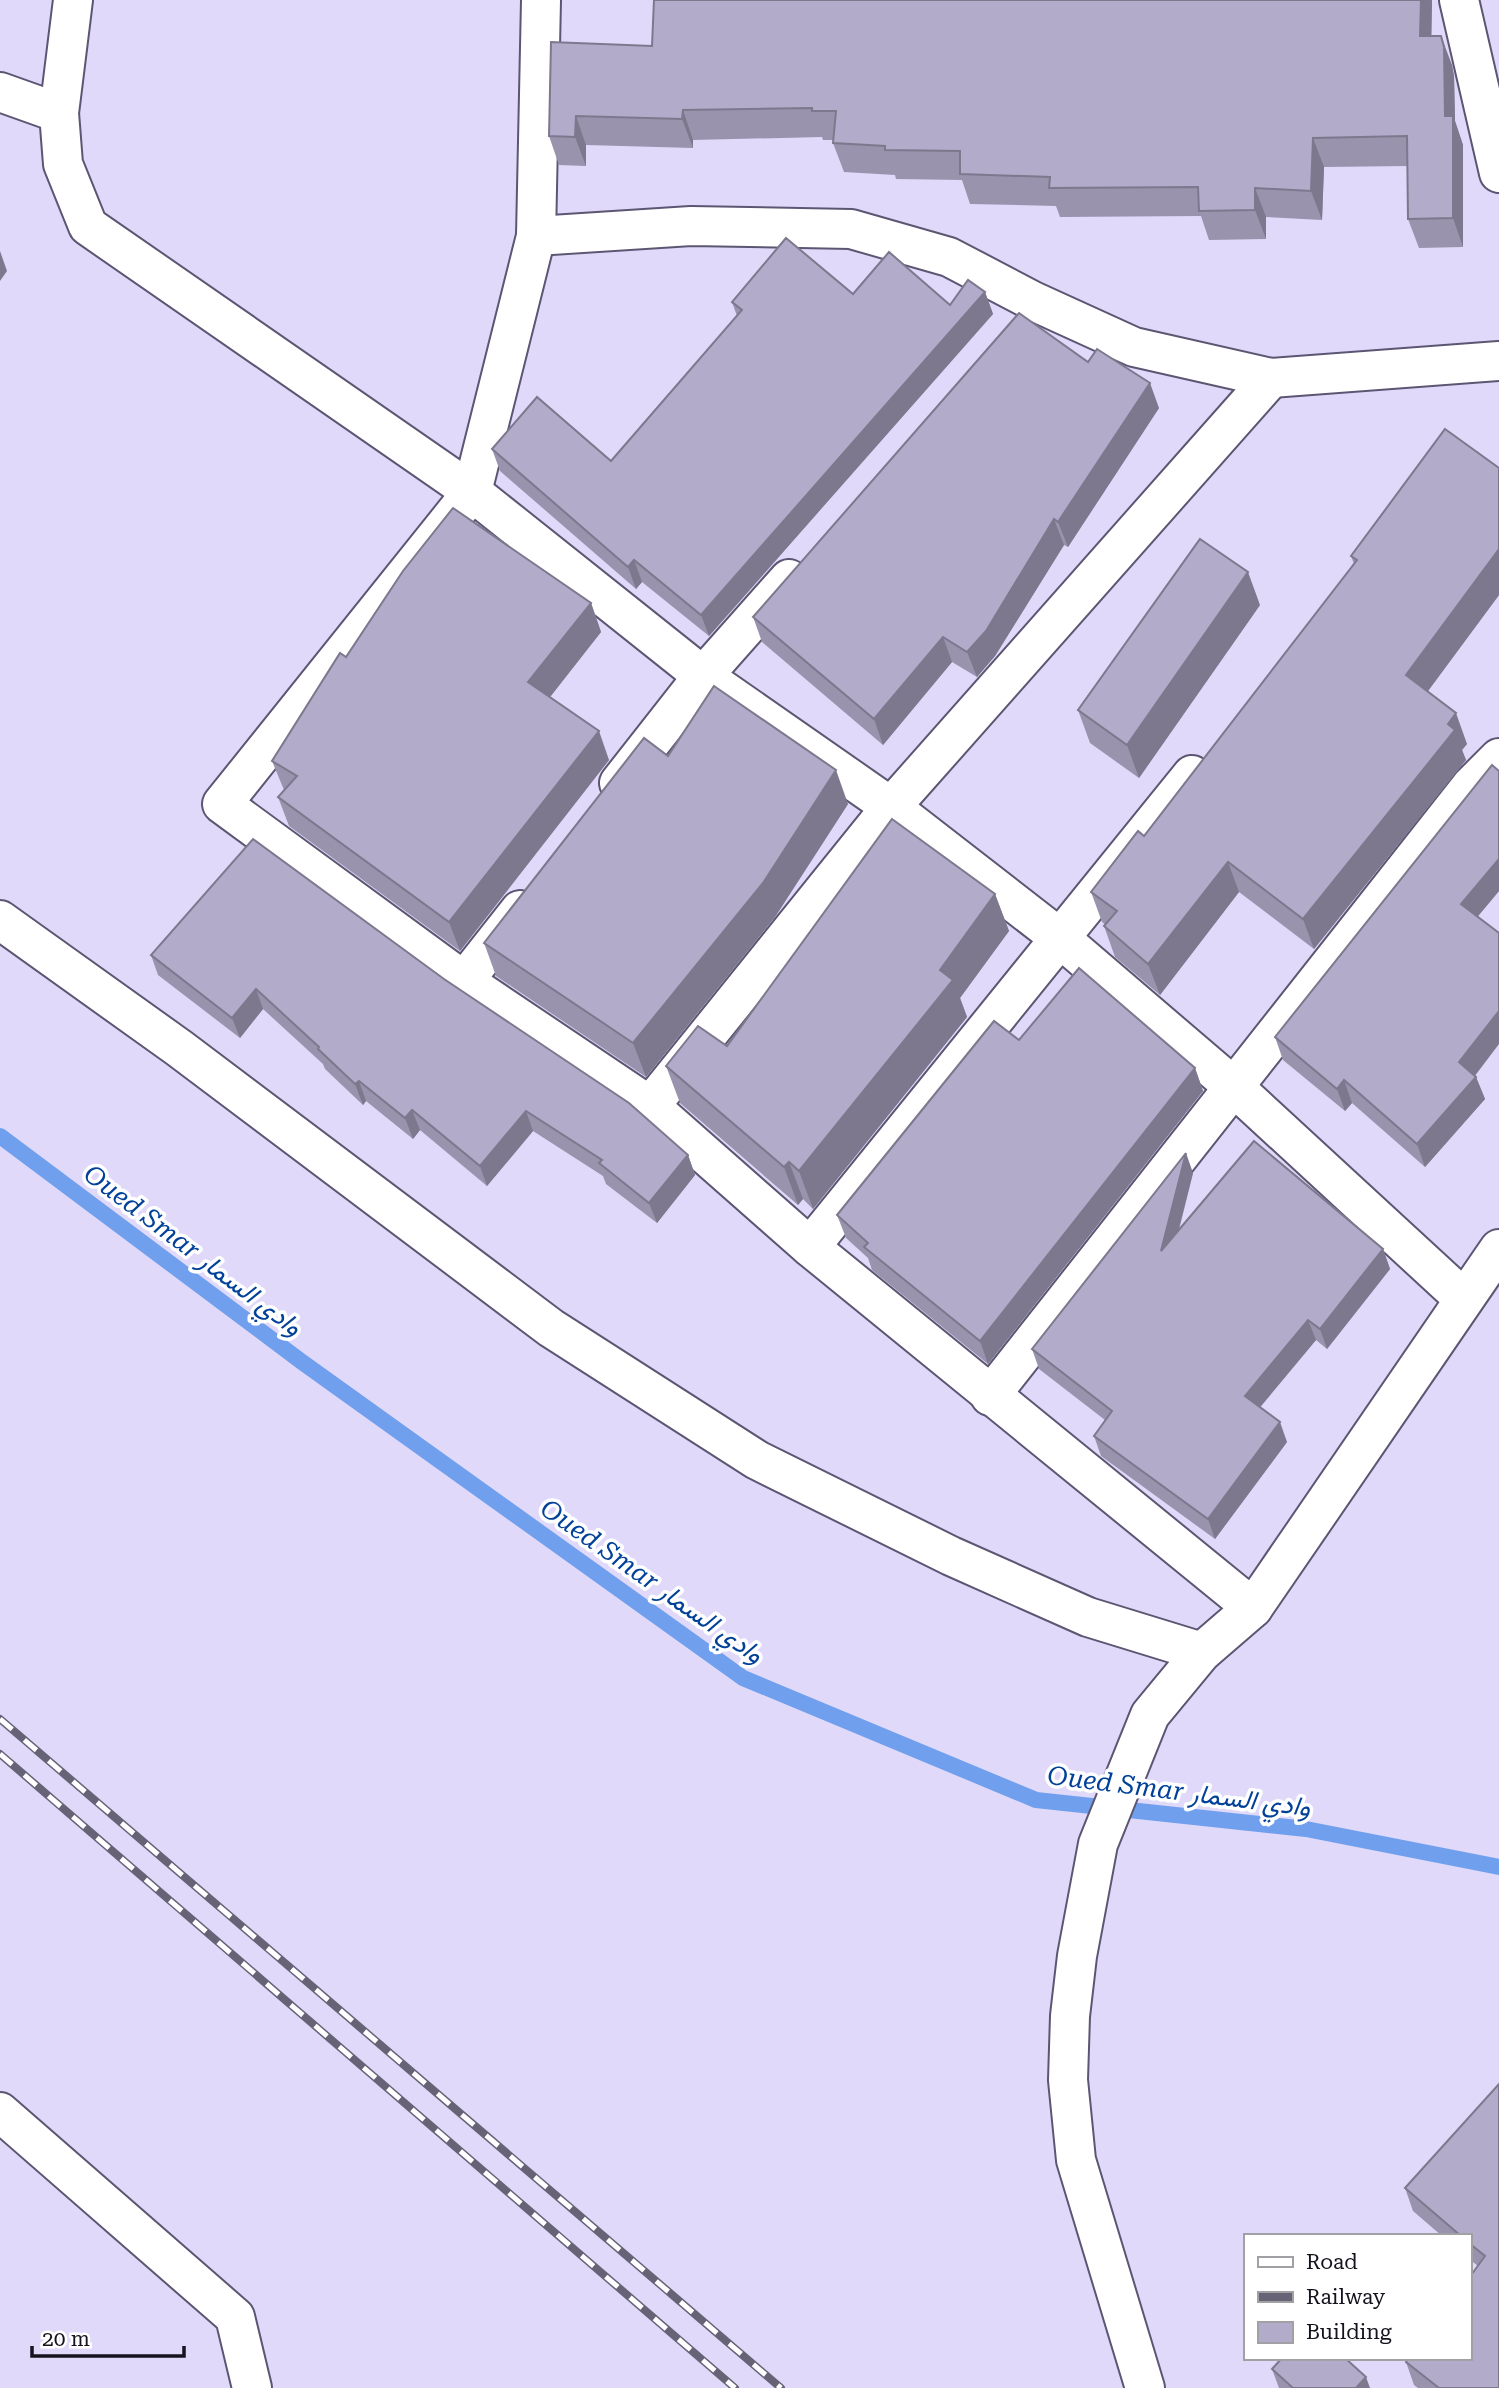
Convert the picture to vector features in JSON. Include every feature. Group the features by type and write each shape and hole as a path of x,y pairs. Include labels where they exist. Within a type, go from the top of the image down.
{"street":[{"path":"73,0 59,114 63,164 88,226 472,492 703,676 891,807 1061,939 1235,1088 1464,1299"},
{"path":"541,0 536,236 472,492 222,804 464,981 650,1106 810,1247 1253,1608"},
{"path":"1459,0 1499,173"},
{"path":"0,92 59,114"},
{"path":"536,236 691,226 851,229 949,257 1033,301 1134,347 1271,379 1499,360"},
{"path":"1005,332 1033,301"},
{"path":"650,1106 891,807 1271,379"},
{"path":"601,807 703,676 813,551"},
{"path":"810,1247 1216,744"},
{"path":"990,1396 1471,786 1499,758"},
{"path":"464,981 541,883"},
{"path":"0,920 179,1048 551,1328 757,1460 951,1556 1076,1611 1202,1652"},
{"path":"1145,2388 1076,2160 1068,2080 1070,2016 1077,1956 1098,1844 1150,1715 1202,1652 1253,1608 1499,1249"},
{"path":"0,2112 235,2317 252,2388"}],"building":[{"path":"654,0 1421,0 1420,36 1441,36 1444,47 1445,116 1453,116 1453,218 1408,219 1407,136 1313,138 1311,191 1255,188 1255,210 1199,211 1198,187 1049,188 1050,177 960,174 960,151 885,150 885,146 833,143 836,111 812,111 812,108 683,110 682,119 576,116 575,137 549,136 551,42 652,46"},
{"path":"786,238 853,294 889,252 950,305 968,280 985,292 701,615 634,560 628,567 492,449 537,397 611,461 742,310 732,302"},
{"path":"1019,313 1088,362 1097,349 1150,383 1058,522 1054,519 986,631 967,652 943,637 874,719 753,617"},
{"path":"1445,429 1499,468 1499,549 1406,675 1456,713 1448,724 1455,730 1303,919 1228,862 1148,964 1104,926 1117,911 1091,892 1138,831 1144,836 1357,560 1351,556"},
{"path":"453,508 591,603 528,682 599,731 449,922 278,797 297,776 272,761 340,653 346,657 403,571"},
{"path":"1200,539 1248,572 1127,745 1078,710"},
{"path":"714,686 836,770 763,883 633,1043 484,943 644,738 668,756"},
{"path":"1492,765 1499,771 1499,859 1461,904 1499,933 1499,1011 1459,1062 1476,1077 1417,1144 1344,1080 1337,1089 1275,1037"},
{"path":"892,819 995,894 940,970 953,980 799,1171 789,1162 784,1167 666,1066 698,1026 727,1046"},
{"path":"253,839 444,979 629,1103 688,1155 649,1203 599,1163 602,1160 526,1111 480,1166 412,1110 405,1118 359,1081 355,1084 256,989 232,1018 151,955"},
{"path":"1079,968 1195,1068 980,1341 864,1247 868,1243 837,1215 994,1021 1019,1040"},
{"path":"1254,1141 1383,1249 1320,1329 1308,1320 1245,1396 1280,1422 1208,1519 1094,1436 1112,1411 1032,1349 1186,1153 1161,1251"},
{"path":"1499,2084 1499,2388 1439,2388 1406,2362 1471,2360 1471,2275 1485,2256 1471,2245 1471,2234 1459,2234 1405,2188"},
{"path":"1280,2360 1347,2360 1366,2377 1356,2388 1293,2388 1272,2369"}],"waterway":[{"name":"Oued Smar وادي السمار","path":"0,1136 302,1362 743,1678 1036,1800 1306,1829 1499,1867"}],"railway":[{"path":"0,1719 781,2388"},
{"path":"0,1754 735,2388"}]}
